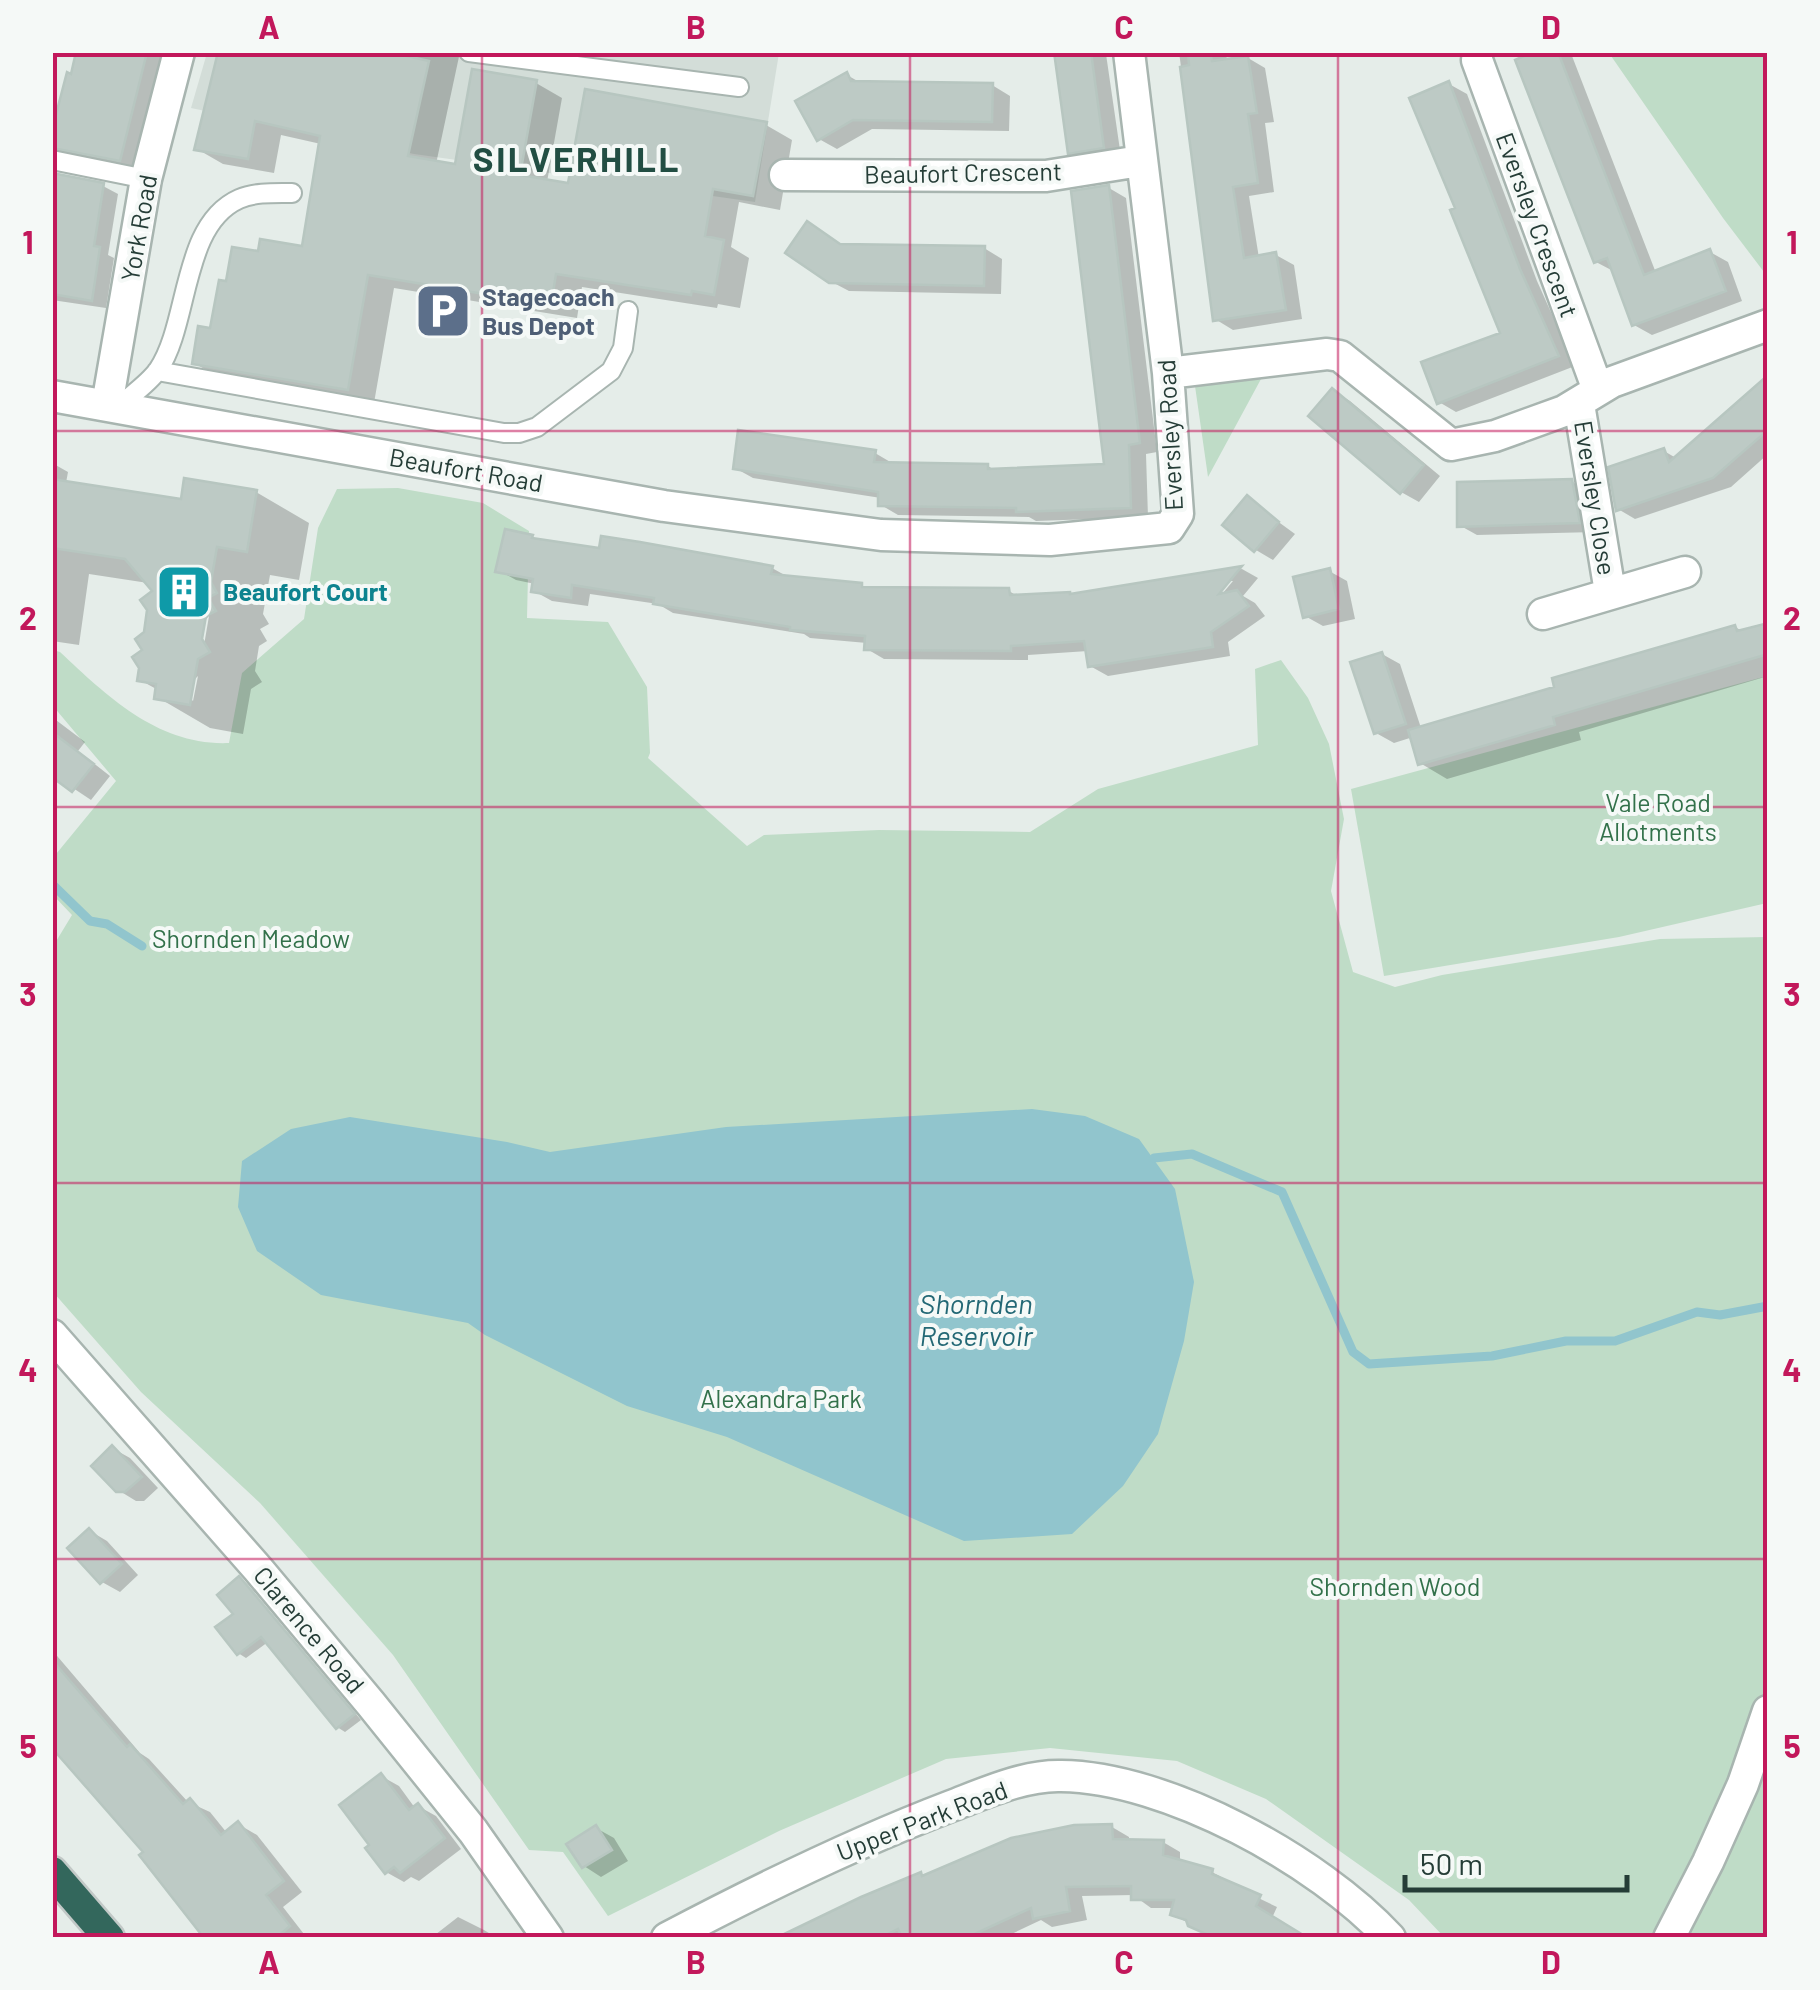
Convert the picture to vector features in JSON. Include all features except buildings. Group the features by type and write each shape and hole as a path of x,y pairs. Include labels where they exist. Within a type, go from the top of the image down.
{"highway":[{"path":"52,1872 109,1938"}],"street":[{"name":"York Road","path":"113,406 146,179 178,52"},
{"name":"Eversley Road","path":"881,535 1050,540 1168,528 1178,514 1168,373 1129,52"},
{"name":"Eversley Crescent","path":"1477,60 1589,397"},
{"name":"Beaufort Crescent","path":"784,175 1046,176 1140,161"},
{"path":"1168,373 1327,354 1340,356 1451,445 1495,436 1768,325"},
{"name":"Beaufort Road","path":"52,396 664,506 881,535"},
{"name":"Eversley Close","path":"1589,397 1610,592"},
{"name":"Eversley Close","path":"1543,614 1685,572"},
{"name":"Clarence Road","path":"52,1335 258,1569 370,1704 473,1831 548,1938"},
{"path":"1669,1938 1743,1784 1768,1711"},
{"name":"Upper Park Road","path":"667,1938 817,1862 926,1816 1002,1787 1060,1775 1168,1797 1300,1860 1336,1886 1390,1938"}],"lane":[{"path":"468,52 738,87"},
{"path":"52,160 146,179"},
{"path":"113,406 157,371 174,338 199,244 213,220 236,200 259,193 292,193"},
{"path":"157,371 519,433 537,427 611,371 623,348 628,310"}],"shaded area":[{"path":"207,53 779,53 755,202 414,154 191,108"}],"green space":[{"path":"1609,53 1767,53 1767,276 1723,218"},
{"path":"1261,379 1208,477 1195,386"},
{"name":"Alexandra Park","path":"398,488 483,503 529,531 527,618 608,622 647,687 648,758 747,846 764,835 879,830 1030,832 1098,789 1258,745 1255,669 1281,660 1308,698 1329,744 1344,819 1331,891 1353,972 1395,987 1442,975 1660,939 1767,937 1767,1937 1444,1937 1409,1900 1266,1799 1177,1761 1050,1748 946,1759 779,1831 608,1916 563,1852 529,1850 393,1655 260,1503 141,1392 53,1292 52,948 72,915 53,895 52,859 116,781 53,706 53,650 136,716 180,736 229,743 242,673 304,619 318,528 337,489"},
{"name":"Vale Road Allotments","path":"1767,676 1767,903 1619,937 1384,976 1351,789"}],"water":[{"name":"Shornden Reservoir","path":"1032,1109 1085,1116 1139,1139 1175,1189 1194,1282 1184,1341 1158,1434 1123,1486 1072,1534 964,1541 727,1437 627,1406 468,1323 321,1295 257,1251 238,1207 242,1161 291,1129 350,1117 550,1152 726,1127"}],"waterway":[{"path":"52,884 90,921 107,924 142,946"},
{"path":"1154,1158 1192,1154 1282,1192 1353,1352 1369,1364 1492,1356 1566,1341 1615,1341 1697,1312 1720,1315 1768,1306"}],"place":[{"name":"Stagecoach Bus Depot","path":"443,311"},
{"name":"Beaufort Court","path":"184,592"}],"district":[{"name":"SILVERHILL","path":"577,160"}],"park label":[{"name":"Shornden Meadow","path":"251,939"},
{"name":"Shornden Wood","path":"1395,1587"}]}
